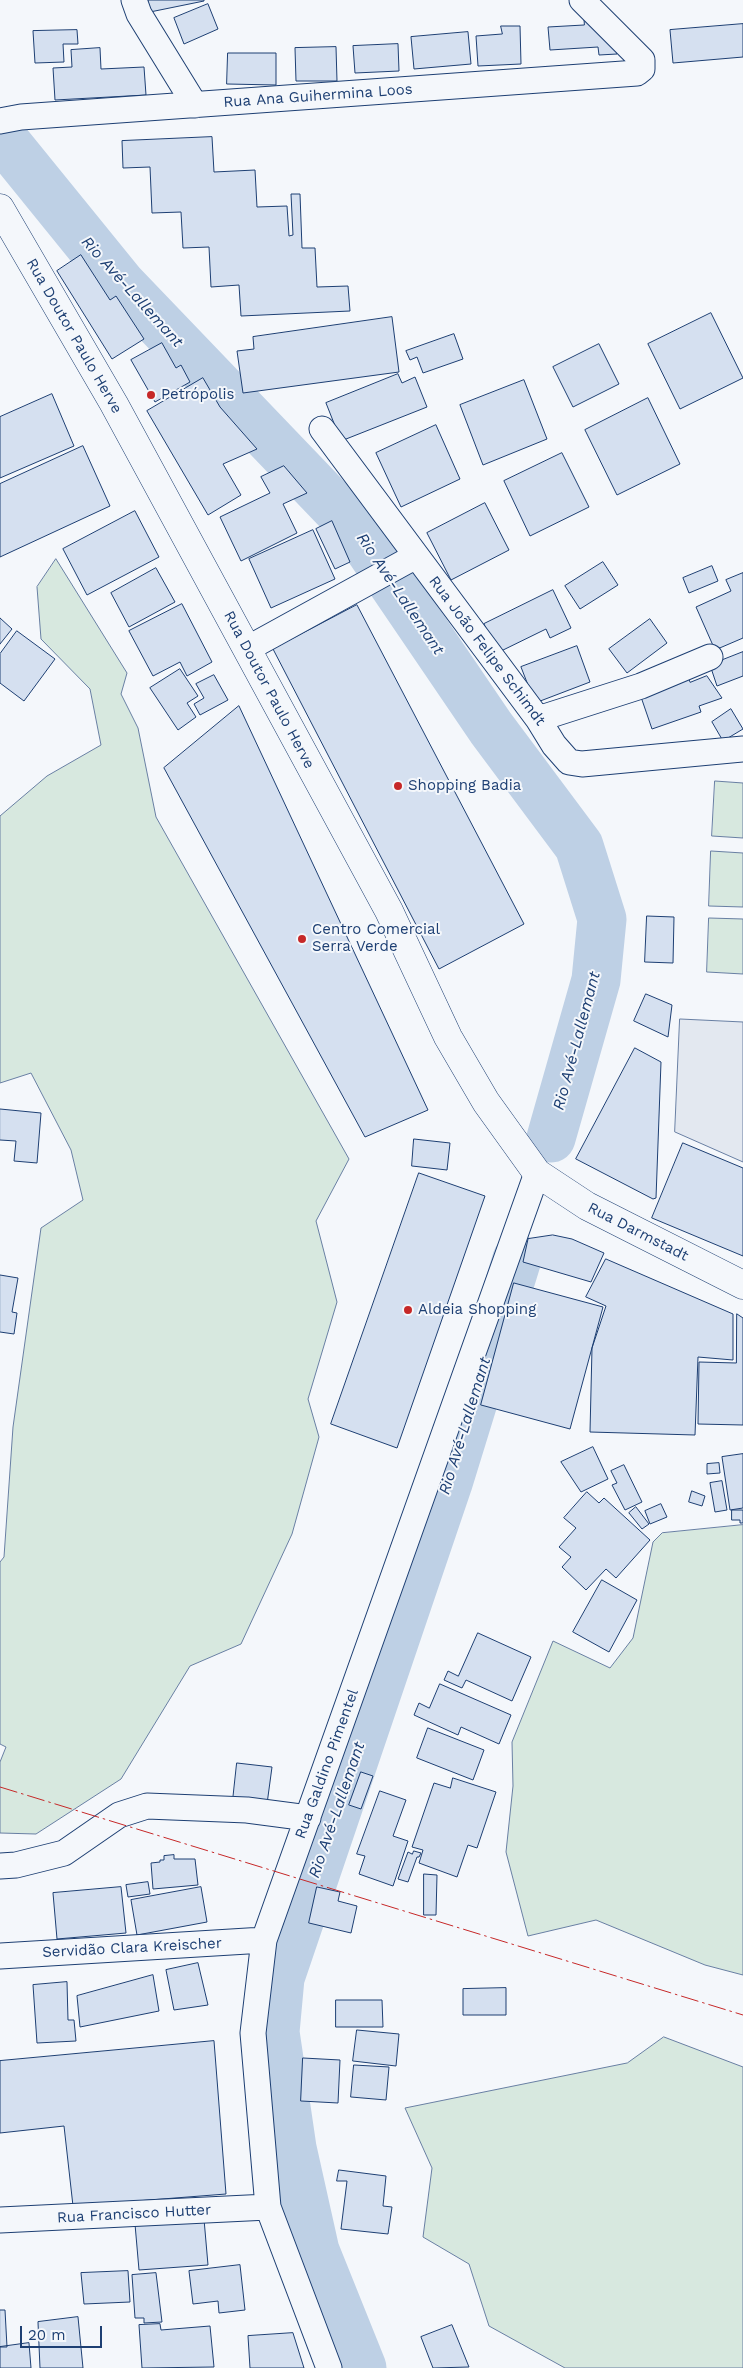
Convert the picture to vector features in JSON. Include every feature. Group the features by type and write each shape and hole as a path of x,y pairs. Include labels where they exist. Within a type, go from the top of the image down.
{"main road":[{"name":"Rua Doutor Paulo Herve","path":"0,208 114,404 247,649 389,912 448,1037 486,1102 537,1173"},
{"name":"Rua Darmstadt","path":"537,1173 587,1206 743,1285"}],"street":[{"path":"134,0 139,14 195,105"},
{"name":"Rua Ana Guihermina Loos","path":"10,119 636,73 642,69 642,60 582,0"},
{"name":"Rua João Felipe Schimdt","path":"322,429 408,559 538,719 554,745 569,762 582,764 743,749"},
{"path":"247,649 408,559"},
{"path":"538,719 642,686 710,657"},
{"name":"Rua Galdino Pimentel","path":"329,2368 268,2207 254,2033 264,1940 537,1173"},
{"path":"0,1866 16,1865 64,1854 119,1815 147,1806 247,1810 308,1818"},
{"name":"Servidão Clara Kreischer","path":"0,1956 264,1940"},
{"name":"Rua Francisco Hutter","path":"0,2220 268,2207"}],"shaded area":[{"path":"56,559 127,673 121,694 138,728 156,817 349,1159 316,1221 337,1302 308,1399 319,1437 292,1534 241,1644 190,1666 121,1779 36,1834 0,1833 0,1762 6,1747 0,1744 0,1562 4,1557 13,1427 41,1228 83,1200 71,1150 31,1073 0,1083 0,816 47,776 101,745 90,689 41,639 37,587"},
{"path":"715,781 743,783 743,838 712,836"},
{"path":"711,851 743,853 743,907 709,906"},
{"path":"709,918 743,919 743,974 707,972"},
{"path":"680,1019 743,1022 743,1162 675,1132"},
{"path":"743,1525 743,1975 705,1965 596,1920 528,1936 506,1852 513,1786 512,1742 553,1641 610,1668 633,1638 653,1542 662,1533"},
{"path":"664,2037 743,2067 743,2368 565,2368 489,2326 469,2264 423,2237 432,2168 405,2108 627,2063"}],"building":[{"path":"148,0 204,0 204,1 150,12"},
{"path":"208,4 218,29 184,44 174,18"},
{"path":"584,15 616,45 617,54 599,55 598,47 550,50 548,27 584,25"},
{"path":"743,24 743,57 673,63 670,30"},
{"path":"501,26 520,26 521,64 478,66 476,36 502,34"},
{"path":"77,30 78,44 63,44 64,62 35,63 33,31"},
{"path":"468,32 471,64 414,69 411,37"},
{"path":"398,44 399,71 355,73 353,46"},
{"path":"336,47 337,81 296,81 295,48"},
{"path":"100,48 101,69 144,67 146,95 55,100 53,68 72,67 71,50"},
{"path":"228,53 276,53 276,85 227,84"},
{"path":"212,137 214,172 255,170 257,207 287,206 289,236 293,235 291,194 300,194 302,248 315,248 317,287 348,286 350,311 241,316 239,285 211,287 209,247 183,248 181,212 152,213 150,167 123,168 122,141"},
{"path":"81,255 110,300 116,296 144,339 112,359 57,271"},
{"path":"711,313 743,378 680,409 648,344"},
{"path":"392,317 399,372 243,393 237,351 254,349 253,337"},
{"path":"454,334 463,359 423,373 417,357 410,360 406,351"},
{"path":"162,343 176,368 181,365 190,382 155,402 131,360"},
{"path":"599,344 619,384 573,407 553,367"},
{"path":"398,374 402,383 415,377 427,407 341,441 326,403"},
{"path":"203,378 220,407 257,449 223,464 241,495 208,515 147,411"},
{"path":"524,380 547,439 483,465 460,405"},
{"path":"52,394 74,446 0,478 0,417"},
{"path":"648,398 680,464 617,495 585,430"},
{"path":"436,425 460,479 401,507 376,453"},
{"path":"83,446 110,506 0,557 0,484"},
{"path":"562,453 589,507 530,536 504,481"},
{"path":"284,466 307,493 283,504 297,533 241,561 220,517 270,493 261,477"},
{"path":"485,503 509,550 451,580 427,533"},
{"path":"135,511 159,557 87,595 63,549"},
{"path":"332,521 350,562 335,569 316,529"},
{"path":"313,530 335,579 271,608 249,559"},
{"path":"603,562 618,585 580,609 565,586"},
{"path":"712,566 718,581 689,593 683,578"},
{"path":"156,568 175,602 129,627 111,593"},
{"path":"743,573 743,638 715,650 696,607 731,591 726,580"},
{"path":"553,590 571,628 550,638 546,629 497,653 484,624"},
{"path":"182,604 212,662 187,676 180,662 153,676 129,631"},
{"name":"Shopping Badia","path":"357,605 524,924 439,969 273,649"},
{"path":"0,618 12,629 0,644"},
{"path":"650,619 667,643 627,673 609,649"},
{"path":"17,631 55,659 24,701 0,683 0,654"},
{"path":"577,646 590,682 535,703 521,667"},
{"path":"743,652 743,676 717,686 710,665"},
{"path":"180,669 198,696 187,703 196,717 178,730 150,688"},
{"path":"214,675 228,700 200,715 194,704 204,698 196,684"},
{"path":"707,676 722,698 699,706 701,712 652,729 640,694 688,677 690,682"},
{"name":"Centro Comercial Serra Verde","path":"239,706 428,1110 365,1137 164,768"},
{"path":"731,709 743,729 723,741 712,722"},
{"path":"647,916 674,917 673,963 645,962"},
{"path":"646,994 672,1005 668,1037 634,1021"},
{"path":"635,1048 661,1062 656,1198 653,1199 576,1159"},
{"path":"0,1109 41,1113 37,1163 14,1161 16,1141 0,1140"},
{"path":"414,1139 450,1143 447,1170 412,1166"},
{"path":"683,1143 743,1168 743,1256 652,1218"},
{"name":"Aldeia Shopping","path":"419,1173 485,1196 397,1448 331,1424"},
{"path":"553,1235 572,1239 604,1253 591,1282 523,1262 528,1239"},
{"path":"606,1259 733,1314 733,1360 698,1357 695,1435 590,1432 592,1348 606,1306 586,1297"},
{"path":"0,1275 18,1278 12,1312 17,1313 14,1334 0,1332"},
{"path":"514,1283 603,1307 570,1429 481,1405"},
{"path":"737,1314 743,1318 743,1425 698,1424 699,1362 736,1363"},
{"path":"593,1447 608,1479 581,1492 561,1462"},
{"path":"743,1454 743,1508 730,1510 722,1457"},
{"path":"719,1463 720,1473 707,1474 707,1464"},
{"path":"624,1465 642,1502 625,1510 612,1485 617,1483 611,1471"},
{"path":"722,1481 727,1510 715,1512 710,1483"},
{"path":"692,1491 705,1496 702,1506 689,1502"},
{"path":"587,1492 599,1503 604,1498 650,1540 616,1578 606,1569 586,1590 562,1567 571,1557 559,1547 576,1528 564,1518"},
{"path":"661,1504 667,1517 650,1524 645,1511"},
{"path":"636,1507 649,1524 642,1529 629,1513"},
{"path":"732,1510 743,1510 743,1523 740,1523 740,1520 732,1520"},
{"path":"602,1580 637,1600 609,1652 573,1632"},
{"path":"478,1633 531,1657 512,1701 466,1680 462,1688 444,1680 448,1671 458,1676"},
{"path":"440,1684 511,1715 499,1744 461,1727 458,1735 414,1715 419,1703 429,1708"},
{"path":"428,1728 484,1750 473,1780 417,1758"},
{"path":"237,1763 272,1767 267,1804 233,1800"},
{"path":"361,1772 373,1776 361,1809 349,1805"},
{"path":"453,1778 496,1792 477,1848 468,1845 457,1877 419,1863 423,1850 412,1847 434,1783 450,1788"},
{"path":"380,1791 406,1800 393,1836 408,1841 393,1886 359,1874 365,1856 357,1854"},
{"path":"414,1851 421,1853 417,1857 408,1882 398,1879 408,1852 412,1854"},
{"path":"174,1855 174,1859 195,1859 198,1885 153,1889 151,1863 164,1860 164,1856"},
{"path":"424,1874 437,1875 436,1915 424,1915"},
{"path":"148,1882 150,1894 128,1897 126,1885"},
{"path":"121,1887 126,1933 57,1939 53,1893"},
{"path":"201,1887 207,1922 137,1935 131,1900"},
{"path":"317,1887 340,1892 338,1901 357,1906 351,1933 309,1923"},
{"path":"198,1963 208,2005 174,2010 166,1970"},
{"path":"153,1975 159,2011 80,2027 77,1996"},
{"path":"67,1982 68,2020 74,2020 76,2041 37,2043 33,1985"},
{"path":"506,1988 506,2015 463,2015 463,1989"},
{"path":"336,2000 382,2000 383,2027 336,2027"},
{"path":"357,2030 399,2034 396,2066 353,2061"},
{"path":"214,2041 226,2194 73,2206 64,2126 0,2133 0,2061"},
{"path":"303,2058 340,2060 338,2103 301,2101"},
{"path":"354,2065 389,2067 386,2100 351,2097"},
{"path":"339,2170 386,2176 383,2206 392,2207 388,2234 341,2229 347,2181 337,2181"},
{"path":"204,2219 208,2265 139,2270 135,2224"},
{"path":"240,2265 245,2310 219,2313 218,2301 193,2304 189,2271"},
{"path":"128,2271 130,2302 84,2304 81,2273"},
{"path":"156,2273 162,2322 144,2323 144,2318 135,2318 132,2275"},
{"path":"0,2310 5,2310 7,2347 0,2347"},
{"path":"78,2317 83,2368 40,2368 38,2322"},
{"path":"160,2324 161,2330 210,2326 214,2367 142,2368 139,2325"},
{"path":"452,2325 469,2367 433,2368 421,2337"},
{"path":"293,2333 304,2368 250,2368 248,2336"},
{"path":"29,2343 31,2368 0,2368 0,2347"}],"waterway":[{"name":"Rio Avé‐Lallemant","path":"0,135 121,284 355,528 491,728 579,846 602,919 596,980 551,1138"},
{"name":"Rio Avé‐Lallemant","path":"362,2368 315,2251 292,2148 275,2032 280,1978 448,1483 517,1259"}],"power":[{"path":"0,1787 743,2015"}],"place":[{"name":"Petrópolis","path":"151,395"},
{"name":"Shopping Badia","path":"398,786"},
{"name":"Centro Comercial Serra Verde","path":"302,939"},
{"name":"Aldeia Shopping","path":"408,1310"}]}
